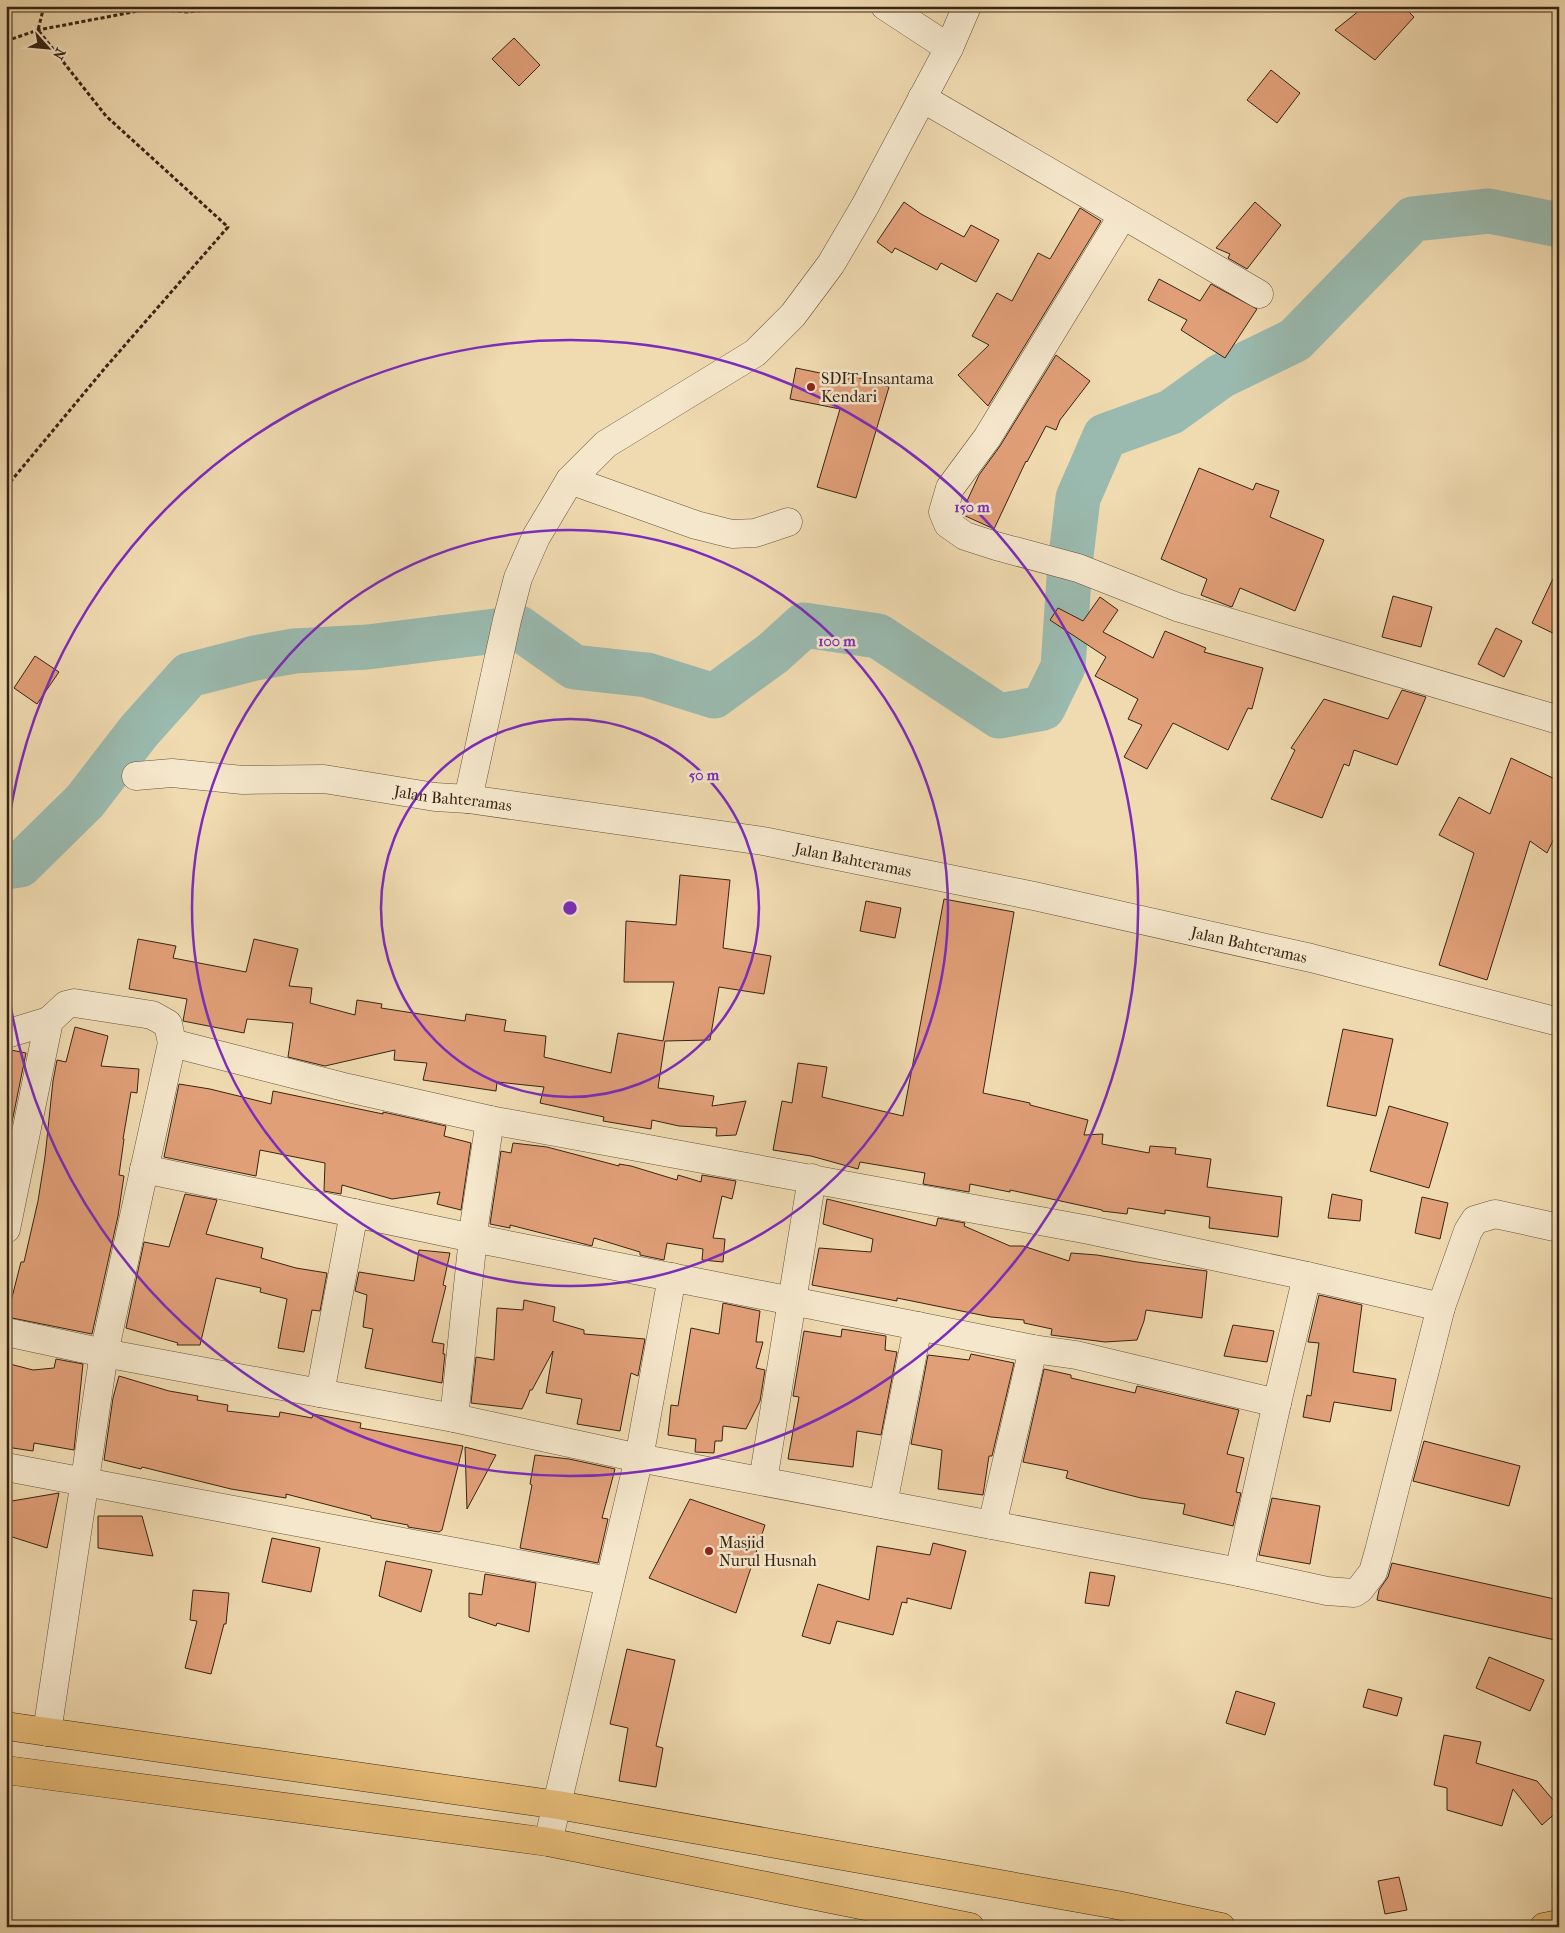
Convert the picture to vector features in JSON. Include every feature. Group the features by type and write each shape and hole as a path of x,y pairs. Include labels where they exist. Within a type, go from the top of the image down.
{"highway":[{"path":"6,1726 558,1806 1117,1904 1221,1927"},
{"path":"6,1770 548,1842 970,1927"}],"street":[{"path":"885,6 949,48"},
{"path":"468,799 504,630 518,578 536,538 570,480 606,444 755,353 793,315 830,264 865,206 949,48 967,6"},
{"path":"922,98 1258,294"},
{"path":"1123,215 987,438 950,488 943,512 948,524 965,536 1078,568 1177,607 1559,720"},
{"path":"570,480 696,525 732,534 755,534 788,522"},
{"name":"Jalan Bahteramas","path":"136,776 172,773 243,780 324,779 434,796 468,799 763,840 1034,896 1311,958 1559,1022"},
{"path":"6,1034 49,1021 66,1005 74,1003 152,1016 168,1024 172,1043 104,1354 47,1732"},
{"path":"6,1229 49,1021"},
{"path":"172,1043 348,1088 490,1120 1089,1230 1307,1276 1441,1308"},
{"path":"454,1418 473,1238 490,1120"},
{"path":"144,1169 473,1238 1033,1349 1076,1355 1276,1403"},
{"path":"763,1481 812,1178"},
{"path":"320,1393 354,1213"},
{"path":"6,1332 104,1354 454,1418 638,1458 1239,1572 1327,1591 1354,1593 1365,1583 1372,1572 1380,1551 1441,1308 1468,1231 1475,1220 1495,1214 1559,1228"},
{"path":"1239,1572 1276,1403 1307,1276"},
{"path":"548,1842 558,1806 564,1772 638,1458 672,1277"},
{"path":"884,1504 918,1326"},
{"path":"992,1525 1033,1349"},
{"path":"6,1466 609,1581"}],"path":[{"path":"38,30 44,6"},
{"path":"6,41 38,30 149,10 188,12 219,9 227,6"},
{"path":"6,487 105,368 228,227 106,116 38,30"}],"building":[{"path":"1365,6 1403,6 1414,17 1375,60 1335,30"},
{"path":"514,38 540,65 519,86 492,59"},
{"path":"1271,70 1300,93 1277,123 1247,100"},
{"path":"904,202 921,214 964,237 971,225 999,240 976,282 941,263 937,270 895,248 892,253 877,242"},
{"path":"1255,202 1281,225 1247,269 1228,258 1230,254 1216,248"},
{"path":"1080,208 1101,221 988,406 958,375 989,345 972,336 997,293 1012,301 1038,253 1050,259"},
{"path":"1159,279 1200,301 1211,284 1257,309 1225,358 1181,330 1187,320 1148,300"},
{"path":"1056,355 1090,381 1060,420 1056,430 1046,426 1026,461 994,529 961,514 979,475 1000,446"},
{"path":"796,368 849,379 850,375 889,387 856,498 817,487 840,409 790,399"},
{"path":"1199,468 1253,490 1256,483 1279,491 1270,517 1324,540 1295,611 1240,588 1232,607 1229,606 1201,595 1207,579 1161,559"},
{"path":"1559,566 1559,636 1532,623"},
{"path":"1393,596 1432,607 1421,647 1382,637"},
{"path":"1100,597 1118,610 1103,632 1153,658 1165,631 1206,648 1204,652 1263,668 1252,709 1248,708 1228,750 1173,723 1147,769 1124,757 1142,725 1128,719 1138,699 1095,676 1106,657 1050,620 1058,608 1083,621"},
{"path":"1496,628 1522,641 1504,677 1478,664"},
{"path":"35,656 59,672 37,704 14,688"},
{"path":"1402,690 1426,697 1397,765 1354,750 1349,766 1344,764 1322,818 1271,799 1295,750 1291,748 1324,699 1388,719"},
{"path":"1511,758 1559,781 1559,828 1547,853 1530,841 1487,980 1439,965 1474,853 1439,835 1459,797 1490,814"},
{"path":"680,875 730,880 723,948 771,956 764,994 719,987 710,1040 665,1041 658,1088 714,1096 712,1106 746,1101 736,1135 716,1136 717,1128 679,1126 652,1120 651,1129 603,1121 604,1117 540,1103 544,1087 497,1082 496,1091 423,1080 427,1063 394,1060 395,1050 325,1066 288,1057 293,1023 247,1019 244,1033 183,1021 187,999 129,989 138,939 176,946 173,958 246,972 254,939 298,949 289,986 312,988 310,1003 355,1015 357,1000 382,1004 381,1008 465,1021 466,1014 506,1020 504,1031 546,1036 544,1057 611,1073 618,1033 663,1041 674,982 624,982 626,921 676,925"},
{"path":"944,899 1014,912 983,1093 1030,1103 1030,1105 1088,1120 1084,1135 1103,1134 1102,1144 1149,1153 1150,1146 1176,1148 1175,1154 1211,1159 1207,1187 1282,1197 1278,1237 1209,1228 1210,1217 1165,1210 1165,1214 1128,1208 1127,1214 1102,1211 1010,1190 1010,1192 970,1184 969,1192 923,1184 925,1173 860,1162 858,1169 811,1156 773,1150 782,1101 792,1103 798,1063 827,1067 822,1097 903,1116"},
{"path":"866,901 901,908 895,938 860,931"},
{"path":"75,1027 108,1036 101,1066 139,1069 137,1093 131,1092 123,1139 119,1175 124,1176 118,1216 92,1334 7,1317 21,1262 24,1262 38,1201 57,1060 66,1062"},
{"path":"1343,1029 1393,1039 1376,1116 1327,1106"},
{"path":"6,1049 26,1053 11,1127 6,1137"},
{"path":"179,1084 210,1089 271,1104 273,1091 446,1126 444,1136 471,1143 461,1210 437,1204 440,1192 392,1199 342,1185 341,1194 324,1191 325,1163 260,1150 256,1176 164,1157"},
{"path":"1389,1106 1448,1123 1429,1188 1370,1171"},
{"path":"513,1143 547,1147 619,1166 619,1164 631,1166 677,1180 678,1175 701,1182 702,1175 736,1181 732,1199 722,1196 713,1238 725,1239 723,1262 702,1260 703,1249 667,1243 664,1260 640,1255 640,1252 594,1238 592,1246 510,1225 510,1228 490,1224 501,1151 511,1153"},
{"path":"185,1194 217,1200 206,1234 263,1248 261,1258 296,1268 327,1273 320,1311 312,1310 304,1352 278,1348 287,1299 260,1292 261,1288 216,1278 200,1345 177,1345 178,1343 126,1328 144,1242 169,1247"},
{"path":"1332,1194 1362,1200 1360,1221 1328,1218"},
{"path":"1422,1197 1448,1203 1440,1239 1415,1233"},
{"path":"827,1199 936,1226 938,1218 965,1223 964,1226 1010,1246 1023,1246 1069,1261 1071,1253 1207,1271 1202,1318 1146,1310 1137,1340 1105,1342 1051,1335 1052,1329 1024,1323 1024,1320 991,1317 897,1298 897,1301 812,1285 819,1248 871,1252 873,1239 823,1224"},
{"path":"419,1250 450,1253 443,1285 446,1286 432,1342 444,1344 443,1354 445,1354 442,1383 365,1368 373,1329 363,1327 367,1295 355,1291 359,1272 414,1281"},
{"path":"1319,1295 1362,1305 1353,1372 1396,1379 1391,1411 1334,1402 1330,1422 1303,1417 1307,1395 1311,1396 1319,1343 1308,1342"},
{"path":"524,1300 555,1307 553,1321 584,1330 584,1334 645,1339 638,1376 631,1373 620,1431 577,1424 582,1399 546,1393 553,1351 532,1390 530,1390 522,1409 471,1403 476,1357 494,1360 497,1308 523,1310"},
{"path":"723,1303 760,1311 756,1342 763,1342 756,1368 765,1370 760,1401 746,1429 723,1426 722,1441 715,1441 714,1453 695,1452 696,1439 668,1435 671,1405 678,1406 691,1328 719,1334"},
{"path":"1233,1325 1274,1331 1267,1362 1224,1356"},
{"path":"842,1329 886,1336 885,1350 897,1352 881,1435 857,1431 853,1467 788,1459 799,1397 793,1396 804,1331 841,1337"},
{"path":"971,1354 1014,1363 992,1456 989,1456 983,1495 938,1489 942,1450 911,1444 928,1355 969,1360"},
{"path":"56,1359 83,1364 74,1450 34,1443 33,1451 6,1447 6,1363 33,1370 54,1368"},
{"path":"1044,1369 1071,1375 1071,1378 1135,1393 1137,1386 1239,1410 1227,1454 1244,1458 1236,1492 1241,1493 1233,1526 1183,1514 1185,1504 1141,1498 1105,1489 1066,1478 1068,1471 1023,1462"},
{"path":"119,1376 169,1391 198,1396 197,1400 228,1405 227,1411 279,1417 280,1412 312,1418 313,1414 361,1423 360,1428 463,1446 442,1530 439,1532 408,1527 408,1525 371,1518 371,1516 286,1494 286,1498 231,1489 142,1467 141,1469 104,1460 113,1398"},
{"path":"1424,1441 1520,1466 1509,1506 1413,1481"},
{"path":"465,1447 496,1455 467,1509"},
{"path":"535,1455 569,1459 615,1469 602,1518 608,1519 598,1563 520,1548 532,1485 530,1484"},
{"path":"59,1493 47,1548 6,1535 6,1502"},
{"path":"1272,1498 1320,1506 1310,1564 1259,1555"},
{"name":"Masjid Nurul Husnah","path":"690,1499 765,1525 736,1613 649,1578"},
{"path":"98,1516 142,1516 153,1556 98,1548"},
{"path":"272,1538 320,1548 311,1592 262,1582"},
{"path":"933,1543 966,1551 951,1609 907,1598 907,1603 902,1602 893,1635 837,1621 830,1644 802,1636 818,1584 869,1600 877,1546 930,1555"},
{"path":"386,1561 432,1570 421,1612 379,1596"},
{"path":"1392,1563 1559,1600 1559,1626 1555,1640 1377,1600 1379,1590 1388,1577"},
{"path":"1090,1572 1115,1576 1109,1606 1085,1603"},
{"path":"485,1574 536,1583 529,1632 497,1623 496,1626 469,1617 469,1593 482,1595"},
{"path":"193,1590 229,1593 226,1624 224,1624 211,1674 185,1668 197,1621 190,1620"},
{"path":"627,1649 675,1660 656,1746 663,1748 656,1787 619,1781 628,1728 610,1724"},
{"path":"1489,1657 1544,1680 1530,1711 1476,1688"},
{"path":"1368,1689 1402,1698 1397,1716 1363,1707"},
{"path":"1236,1691 1275,1703 1265,1735 1226,1723"},
{"path":"1444,1735 1481,1742 1476,1763 1537,1781 1559,1807 1559,1810 1542,1825 1513,1789 1502,1826 1447,1810 1447,1788 1434,1785"},
{"path":"1399,1877 1407,1910 1385,1914 1378,1881"}],"waterway":[{"path":"6,867 20,865 85,801 139,731 189,675 255,658 294,651 368,647 519,628 574,667 647,675 714,696 772,654 804,625 878,636 999,716 1043,708 1063,667 1070,564 1078,498 1105,436 1171,412 1221,376 1295,340 1413,219 1489,211 1559,225"}],"place":[{"name":"SDIT Insantama Kendari","path":"811,387"},
{"name":"Masjid Nurul Husnah","path":"709,1551"}]}
